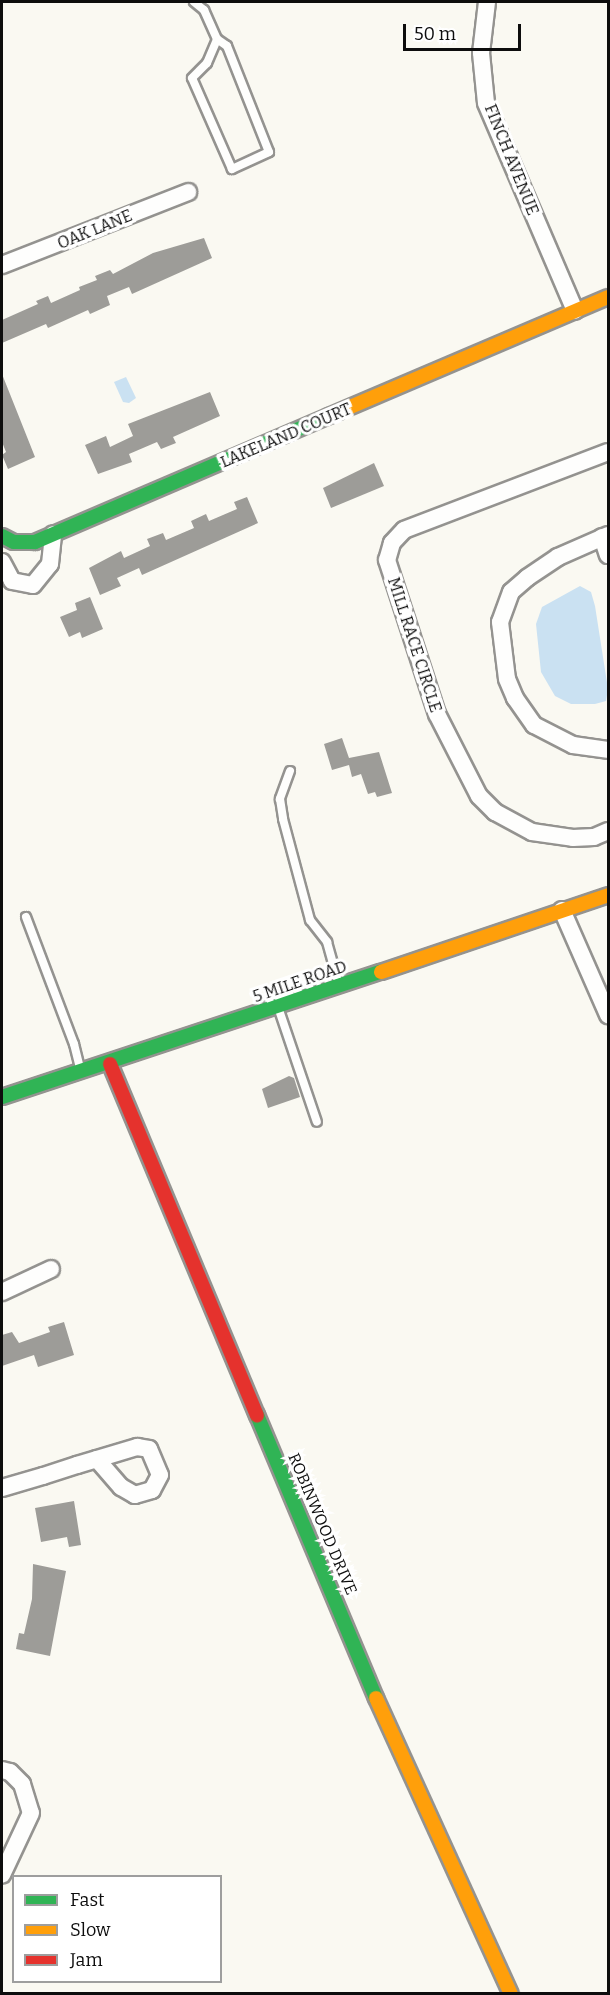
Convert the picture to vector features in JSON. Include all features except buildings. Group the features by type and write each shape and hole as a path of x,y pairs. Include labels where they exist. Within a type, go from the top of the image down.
{"street":[{"name":"FINCH AVENUE","path":"487,2 481,54 486,103 575,311"},
{"name":"OAK LANE","path":"2,265 188,192"},
{"name":"LAKELAND COURT","path":"2,536 23,544 53,534 609,297"},
{"name":"MILL RACE CIRCLE","path":"609,452 404,530 392,543 387,560 437,714 464,774 479,796 495,812 532,832 573,838 594,837 609,831"},
{"path":"2,563 12,581 33,585 50,564 53,534"},
{"path":"607,755 549,735 521,710 507,679 500,622 511,592 527,578 558,558 605,536 609,555"},
{"name":"5 MILE ROAD","path":"2,1096 110,1064 609,895"},
{"path":"562,910 609,1015"},
{"name":"ROBINWOOD DRIVE","path":"110,1064 392,1733 511,1994"},
{"path":"2,1292 51,1269"},
{"path":"2,1488 96,1459"},
{"path":"2,1770 10,1772 22,1784 31,1813 2,1875"}],"lane":[{"path":"195,2 204,10 217,39 227,46 268,152 232,169 192,78 207,63 217,39"},
{"path":"290,771 280,799 283,819 310,920 327,942 339,986"},
{"path":"26,917 81,1072"},
{"path":"278,1006 317,1122"}],"water":[{"path":"126,377 136,398 129,403 123,402 114,382"},
{"path":"580,586 591,592 595,606 608,689 606,701 595,704 571,704 555,696 541,672 536,624 542,607"}],"traffic: fast":[{"path":"2,536 14,542 35,542 329,416"},
{"path":"2,1097 381,972"},
{"path":"257,1415 376,1698"}],"traffic: slow":[{"path":"329,416 608,297"},
{"path":"381,972 608,895"},
{"path":"376,1698 511,1994"}],"traffic: jam":[{"path":"110,1064 257,1415"}]}
